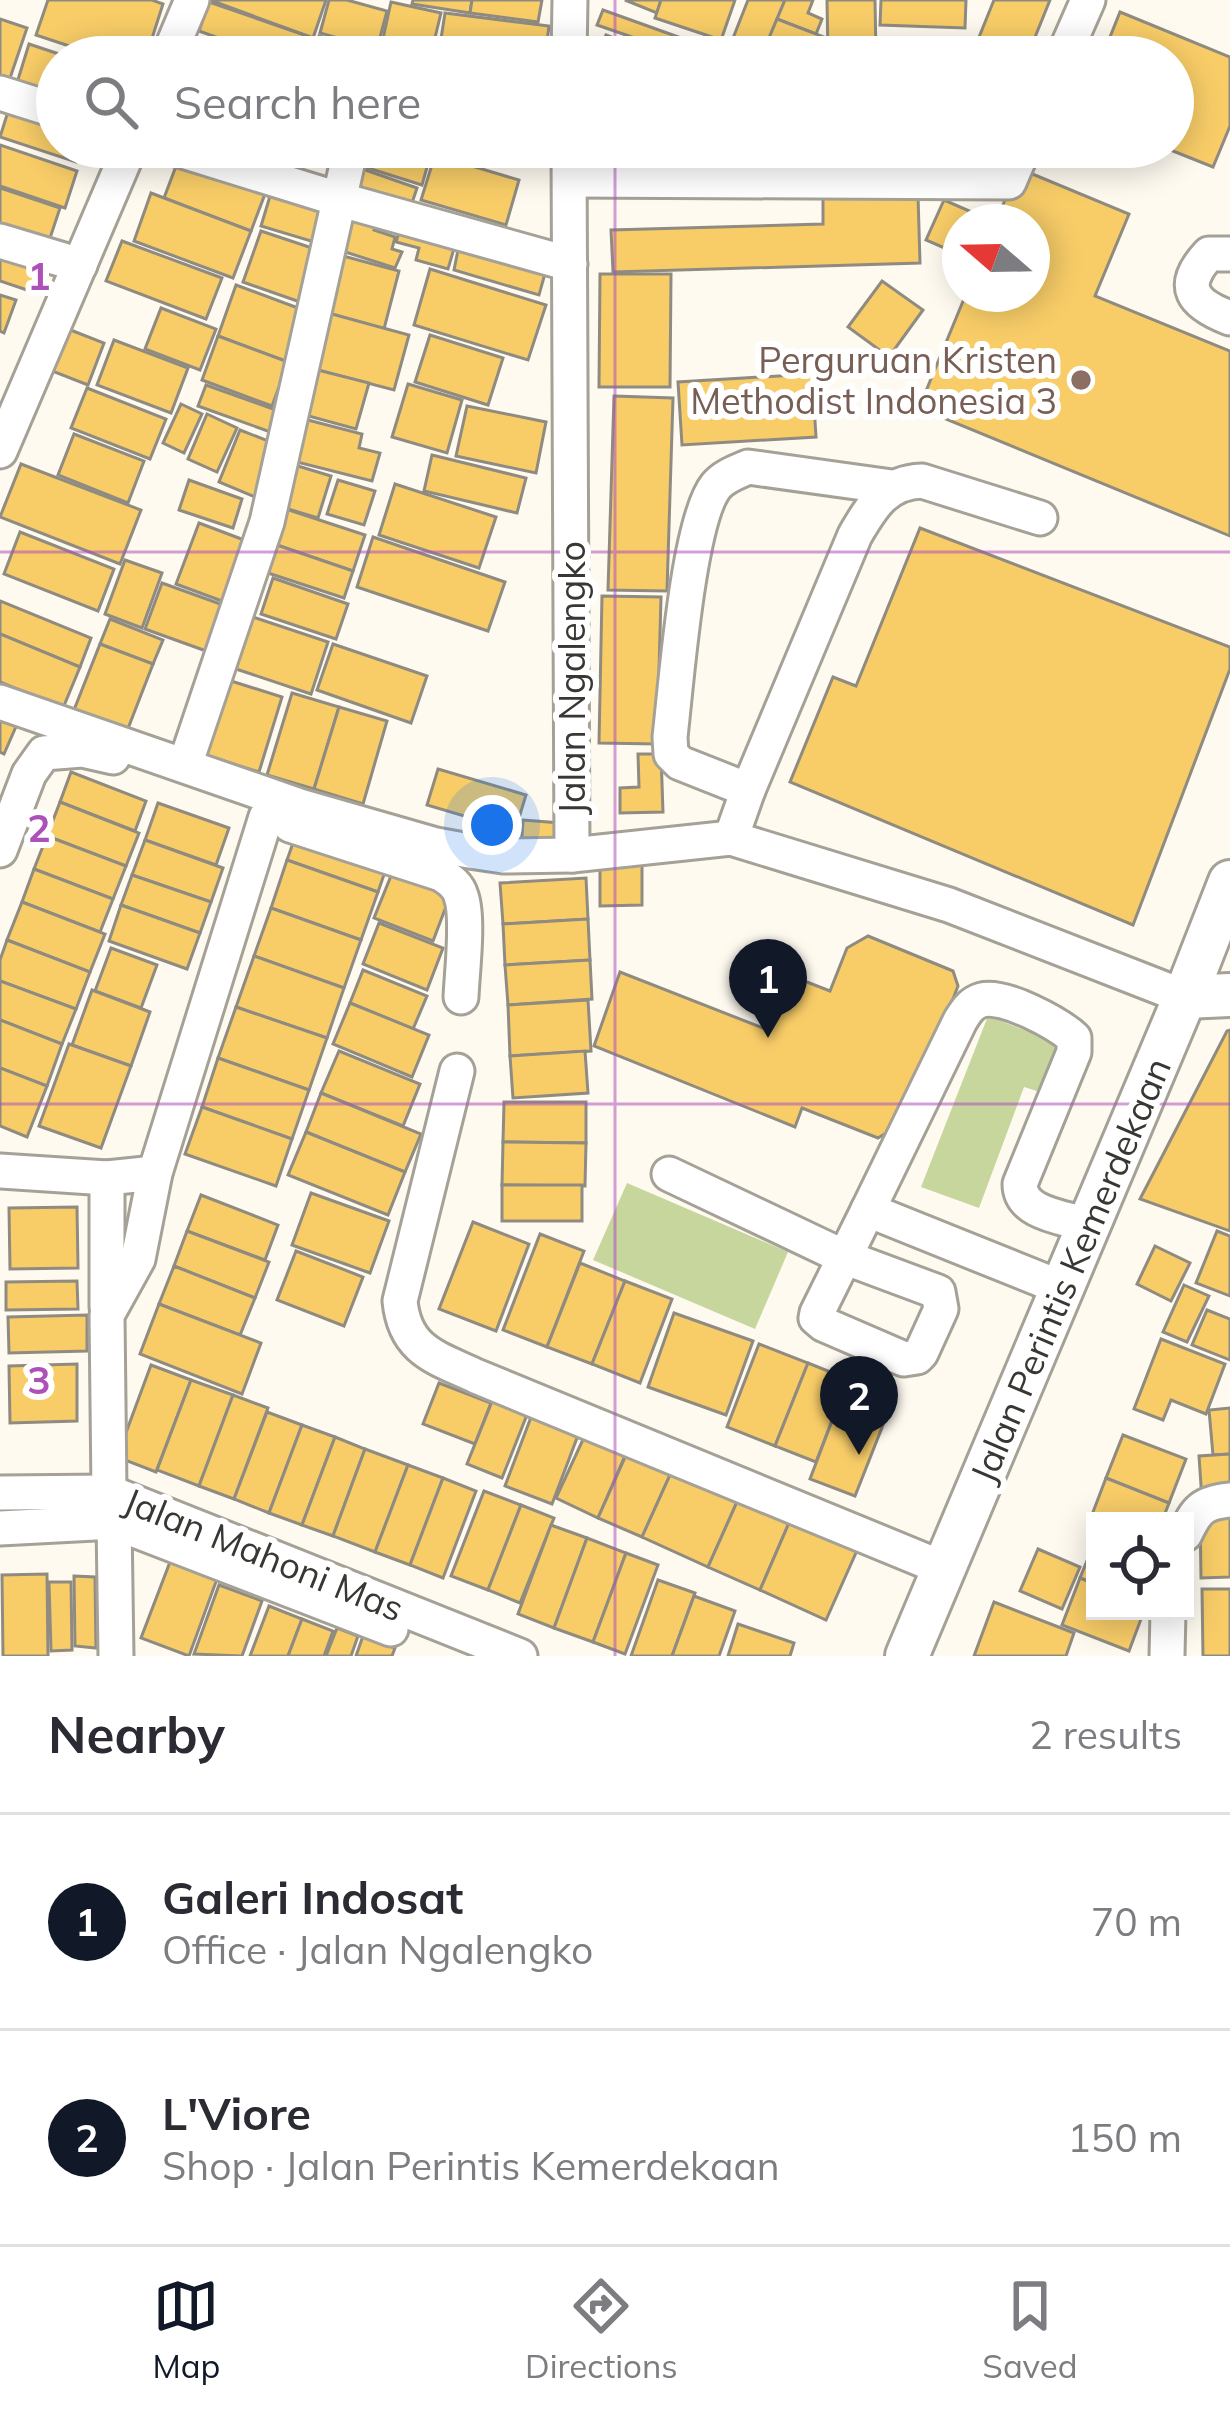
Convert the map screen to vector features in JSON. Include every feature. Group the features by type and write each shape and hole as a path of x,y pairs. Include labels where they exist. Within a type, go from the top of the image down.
{"main road":[{"name":"Jalan Perintis Kemerdekaan","path":"907,1656 1230,882"},
{"path":"1185,997 1230,995"}],"street":[{"path":"177,36 192,0"},
{"path":"569,36 570,0"},
{"path":"1072,36 1088,0"},
{"path":"0,93 36,104"},
{"path":"0,451 121,168"},
{"path":"238,168 570,263"},
{"path":"185,765 267,522 346,168"},
{"name":"Jalan Ngalengko","path":"569,168 572,855 731,838 949,905 1185,997"},
{"path":"685,168 1009,182 1015,168"},
{"path":"0,241 80,265"},
{"path":"1230,254 1209,254 1192,281 1199,304 1230,318"},
{"path":"748,790 680,763 671,754 689,583 707,502 716,485 748,467 892,488"},
{"path":"731,838 855,535 871,507 892,488 922,482 1040,518"},
{"path":"0,702 300,806 436,845 503,856 572,855"},
{"path":"0,850 37,758 44,753 65,750 108,756 190,782 266,817 441,874 453,882 464,908 461,997"},
{"path":"107,1315 137,1258 155,1173 266,817"},
{"path":"669,1174 844,1257 960,1021 975,1002 991,999 1059,1026 1074,1038 1074,1052 1020,1194 1034,1209 1087,1225"},
{"path":"457,1071 400,1301 402,1322 411,1338 429,1354 478,1377 945,1569"},
{"path":"0,1171 107,1178 155,1173"},
{"path":"107,1178 116,1656"},
{"path":"868,1210 1062,1288"},
{"name":"Jalan Mahoni Mas","path":"0,1493 111,1507 520,1656"},
{"path":"1194,1518 1210,1502 1230,1500"},
{"name":"Jalan Mahoni Mas","path":"0,1528 111,1507 460,1656"},
{"path":"1167,1656 1168,1620"}],"green space":[{"path":"988,1016 1058,1043 1040,1092 1024,1087 979,1208 921,1187"},
{"path":"627,1183 788,1252 755,1329 593,1260"}],"building":[{"path":"48,0 152,0 163,4 153,36 36,35"},
{"path":"210,0 326,0 314,36"},
{"path":"329,0 387,11 380,36 320,33"},
{"path":"413,0 472,0 470,13 412,4"},
{"path":"472,0 542,0 538,22 470,13"},
{"path":"625,0 661,0 657,13"},
{"path":"661,0 735,0 722,36 655,18"},
{"path":"748,0 785,0 770,36 734,36"},
{"path":"785,0 813,0 808,13 822,19 816,34 777,19"},
{"path":"827,0 875,0 876,36 828,36"},
{"path":"881,0 966,0 965,28 880,25"},
{"path":"994,0 1050,0 1035,36 979,36"},
{"path":"209,2 307,36 213,36 199,31"},
{"path":"391,2 441,13 435,36 384,36"},
{"path":"603,10 675,36 629,36 597,25"},
{"path":"1120,12 1179,36 1110,36"},
{"path":"445,13 549,26 548,36 441,36"},
{"path":"0,19 27,28 8,84 0,81"},
{"path":"777,19 821,36 770,36"},
{"path":"1194,42 1230,57 1230,126 1213,167 1194,159"},
{"path":"29,44 36,46 36,93 16,86"},
{"path":"11,102 36,110 36,149 0,137"},
{"path":"0,145 36,157 36,168 77,171 65,208 0,186"},
{"path":"175,168 221,168 268,186 251,231 164,198"},
{"path":"247,168 274,168 271,177"},
{"path":"282,168 297,168 292,183 278,178"},
{"path":"350,168 417,188 408,215 342,193"},
{"path":"368,168 427,168 422,185"},
{"path":"431,168 479,168 519,180 506,225 421,200"},
{"path":"624,168 652,168 648,177"},
{"path":"763,168 812,168 809,175 786,177"},
{"name":"Perguruan Kristen Methodist Indonesia 3","path":"1018,168 1129,214 1095,296 1230,351 1230,536 919,408 959,312 1050,312 1050,204 1003,204"},
{"path":"273,186 336,205 324,245 261,226"},
{"path":"0,188 60,208 46,250 0,234"},
{"path":"151,193 251,231 233,278 134,241"},
{"path":"918,195 920,263 613,272 611,230 823,224 823,198"},
{"path":"347,204 379,213 374,230 395,237 392,249 402,252 395,268 333,248"},
{"path":"942,204 942,247 926,240"},
{"path":"403,219 458,235 448,269 416,260 419,248 396,242"},
{"path":"261,231 321,251 303,303 243,282"},
{"path":"461,235 548,263 539,295 454,270"},
{"path":"122,241 222,278 206,319 106,281"},
{"path":"0,245 47,261 36,293 0,281"},
{"path":"336,254 399,271 384,329 321,311"},
{"path":"430,269 546,305 528,360 414,325"},
{"path":"600,274 671,274 670,387 599,387"},
{"path":"882,281 923,310 889,357 848,327"},
{"path":"236,285 306,311 288,362 218,336"},
{"path":"0,295 16,300 4,333 0,331"},
{"path":"161,308 216,329 200,370 145,349"},
{"path":"321,311 409,335 394,390 306,367"},
{"path":"68,329 104,343 88,385 52,371"},
{"path":"430,335 503,358 488,405 415,382"},
{"path":"218,336 288,362 272,406 202,380"},
{"path":"114,340 188,368 171,413 97,385"},
{"path":"306,367 369,383 356,429 294,412"},
{"path":"812,374 816,437 682,445 678,382"},
{"path":"408,384 462,400 447,453 392,437"},
{"path":"206,385 287,414 279,435 198,406"},
{"path":"87,388 166,419 150,459 71,428"},
{"path":"614,396 673,398 667,591 608,590"},
{"path":"181,404 202,414 184,453 163,443"},
{"path":"467,406 546,422 536,473 456,456"},
{"path":"207,414 237,428 217,472 188,459"},
{"path":"304,419 362,434 359,448 380,453 372,481 293,461"},
{"path":"240,430 281,446 260,499 219,482"},
{"path":"74,434 144,461 128,503 58,475"},
{"path":"432,455 526,478 517,513 424,491"},
{"path":"288,463 331,476 318,518 275,505"},
{"path":"21,464 141,510 120,564 0,517"},
{"path":"189,480 242,499 233,528 179,510"},
{"path":"338,480 375,491 364,525 327,514"},
{"path":"395,484 496,517 479,568 379,535"},
{"path":"286,509 365,535 353,571 274,544"},
{"path":"199,523 252,543 230,604 176,584"},
{"path":"920,528 1230,647 1230,669 1133,925 790,782 833,677 856,686"},
{"path":"20,532 114,569 98,611 4,574"},
{"path":"373,537 505,582 488,631 357,587"},
{"path":"274,544 353,571 344,598 265,572"},
{"path":"125,560 162,573 142,628 105,614"},
{"path":"273,578 348,604 336,639 261,614"},
{"path":"162,583 237,610 220,656 145,629"},
{"path":"602,596 661,597 657,744 599,743"},
{"path":"0,601 91,638 80,667 0,634"},
{"path":"250,616 328,642 311,694 233,668"},
{"path":"110,619 163,640 153,664 100,644"},
{"path":"0,634 80,667 63,708 0,682"},
{"path":"100,644 153,664 127,731 74,710"},
{"path":"333,644 427,676 411,723 317,690"},
{"path":"228,680 282,697 259,772 205,755"},
{"path":"292,693 339,707 314,789 267,775"},
{"path":"339,707 387,721 363,804 314,789"},
{"path":"0,715 18,722 4,754 0,752"},
{"path":"638,754 661,754 663,812 620,813 620,788 639,787"},
{"path":"438,769 526,795 515,831 427,805"},
{"path":"71,772 146,801 135,831 60,802"},
{"path":"60,802 139,833 126,866 47,836"},
{"path":"158,803 229,828 216,865 145,840"},
{"path":"523,820 560,823 558,853 521,850"},
{"path":"298,829 389,860 378,892 287,860"},
{"path":"47,836 126,866 113,899 34,869"},
{"path":"145,840 223,868 211,902 132,875"},
{"path":"287,860 378,892 361,940 271,908"},
{"path":"642,862 642,905 600,906 600,863"},
{"path":"395,866 453,888 433,941 374,918"},
{"path":"34,869 113,899 100,932 22,902"},
{"path":"132,875 211,902 200,933 121,905"},
{"path":"586,878 588,919 503,924 500,883"},
{"path":"22,902 105,934 90,972 7,940"},
{"path":"121,905 200,933 187,969 109,941"},
{"path":"271,908 361,940 344,988 254,956"},
{"path":"588,919 590,960 505,965 503,924"},
{"path":"379,923 443,948 427,990 363,964"},
{"path":"868,936 953,971 958,986 925,1071 894,1128 878,1138 802,1108 795,1127 594,1046 620,972 768,1030 789,975 830,991 847,948"},
{"path":"7,940 90,972 76,1009 0,981"},
{"path":"111,948 157,965 141,1008 95,991"},
{"path":"254,956 344,988 327,1038 236,1007"},
{"path":"590,960 592,999 508,1005 505,965"},
{"path":"363,970 427,996 413,1029 350,1003"},
{"path":"0,981 76,1009 62,1044 0,1020"},
{"path":"92,990 150,1012 131,1066 72,1045"},
{"path":"588,1000 591,1051 510,1056 508,1005"},
{"path":"350,1003 429,1035 412,1077 333,1044"},
{"path":"236,1007 327,1038 309,1090 218,1058"},
{"path":"0,1020 62,1044 47,1086 0,1068"},
{"path":"1230,1030 1230,1231 1140,1199"},
{"path":"69,1044 131,1066 101,1148 39,1126"},
{"path":"339,1051 420,1084 403,1126 321,1093"},
{"path":"585,1051 588,1093 513,1098 510,1056"},
{"path":"218,1058 309,1090 292,1139 202,1107"},
{"path":"0,1068 47,1086 27,1137 0,1126"},
{"path":"321,1093 421,1134 405,1172 306,1132"},
{"path":"504,1102 586,1102 586,1143 503,1142"},
{"path":"202,1107 292,1139 276,1186 185,1154"},
{"path":"306,1132 405,1172 388,1215 288,1175"},
{"path":"503,1142 586,1143 585,1186 502,1185"},
{"path":"502,1185 582,1185 582,1221 502,1221"},
{"path":"311,1193 389,1221 370,1273 292,1245"},
{"path":"201,1195 278,1225 265,1260 187,1231"},
{"path":"77,1207 78,1268 10,1269 9,1208"},
{"path":"473,1222 529,1244 496,1331 439,1309"},
{"path":"187,1231 269,1262 255,1298 174,1266"},
{"path":"1217,1231 1230,1236 1230,1296 1196,1283"},
{"path":"540,1234 584,1251 547,1347 503,1330"},
{"path":"1155,1246 1190,1263 1171,1301 1137,1284"},
{"path":"296,1251 363,1277 344,1326 277,1300"},
{"path":"580,1263 625,1281 592,1364 547,1347"},
{"path":"174,1266 255,1298 240,1335 159,1304"},
{"path":"77,1281 78,1309 6,1310 6,1282"},
{"path":"625,1281 672,1299 640,1383 592,1364"},
{"path":"1184,1285 1209,1296 1187,1342 1163,1332"},
{"path":"159,1304 261,1343 242,1394 140,1354"},
{"path":"1207,1310 1230,1319 1230,1360 1192,1345"},
{"path":"674,1313 753,1341 726,1415 648,1387"},
{"path":"87,1315 87,1351 9,1353 8,1317"},
{"path":"1161,1339 1225,1364 1206,1414 1171,1400 1163,1420 1134,1409"},
{"path":"759,1344 808,1363 775,1446 727,1427"},
{"path":"808,1363 848,1379 816,1462 775,1446"},
{"path":"77,1364 77,1421 10,1423 9,1366"},
{"path":"151,1365 191,1380 156,1472 117,1457"},
{"path":"848,1379 894,1397 855,1496 810,1479"},
{"path":"191,1380 233,1395 199,1486 157,1470"},
{"path":"439,1383 491,1403 475,1444 423,1424"},
{"path":"497,1389 532,1402 502,1478 467,1464"},
{"path":"233,1395 268,1408 234,1499 199,1486"},
{"path":"1230,1408 1230,1454 1213,1455 1209,1410"},
{"path":"267,1412 302,1425 269,1513 234,1499"},
{"path":"533,1412 580,1430 552,1504 505,1486"},
{"path":"302,1425 335,1437 302,1525 269,1513"},
{"path":"586,1433 627,1451 598,1518 556,1498"},
{"path":"1123,1435 1186,1459 1169,1503 1106,1478"},
{"path":"335,1437 365,1449 333,1536 302,1525"},
{"path":"631,1444 675,1464 642,1537 598,1518"},
{"path":"365,1449 408,1465 375,1552 333,1536"},
{"path":"1230,1454 1230,1498 1202,1500 1199,1456"},
{"path":"675,1464 741,1493 708,1567 642,1537"},
{"path":"408,1465 443,1478 410,1565 375,1552"},
{"path":"443,1478 476,1491 443,1578 410,1565"},
{"path":"1106,1478 1169,1503 1166,1512 1093,1512"},
{"path":"484,1491 521,1505 488,1590 451,1576"},
{"path":"741,1493 792,1516 760,1590 708,1567"},
{"path":"521,1505 554,1518 520,1603 488,1590"},
{"path":"1200,1515 1230,1515 1230,1577 1201,1578"},
{"path":"792,1516 859,1546 826,1620 760,1590"},
{"path":"551,1525 587,1538 554,1628 518,1614"},
{"path":"587,1538 626,1553 593,1642 554,1628"},
{"path":"1038,1549 1080,1567 1062,1609 1020,1591"},
{"path":"626,1553 658,1565 625,1654 593,1642"},
{"path":"170,1562 217,1579 189,1656 141,1638"},
{"path":"47,1574 48,1656 3,1656 2,1575"},
{"path":"74,1576 95,1577 96,1648 75,1646"},
{"path":"1080,1578 1086,1580 1086,1620 1141,1620 1129,1651 1062,1625"},
{"path":"658,1580 695,1593 672,1656 631,1656"},
{"path":"49,1582 71,1582 72,1650 51,1651"},
{"path":"219,1585 262,1601 242,1656 194,1654"},
{"path":"1202,1589 1230,1589 1230,1656 1203,1656"},
{"path":"694,1596 735,1611 719,1656 672,1656"},
{"path":"994,1602 1074,1633 1066,1656 974,1656"},
{"path":"269,1606 302,1619 288,1656 250,1656"},
{"path":"302,1619 333,1631 324,1656 288,1656"},
{"path":"738,1624 794,1643 790,1656 728,1656"},
{"path":"337,1628 358,1636 351,1656 326,1656"},
{"path":"363,1636 395,1648 392,1656 356,1656"}],"place":[{"name":"Perguruan Kristen Methodist Indonesia 3","path":"1081,380"},
{"name":"Galeri Indosat","path":"768,1038"},
{"name":"L'Viore","path":"859,1455"}]}
